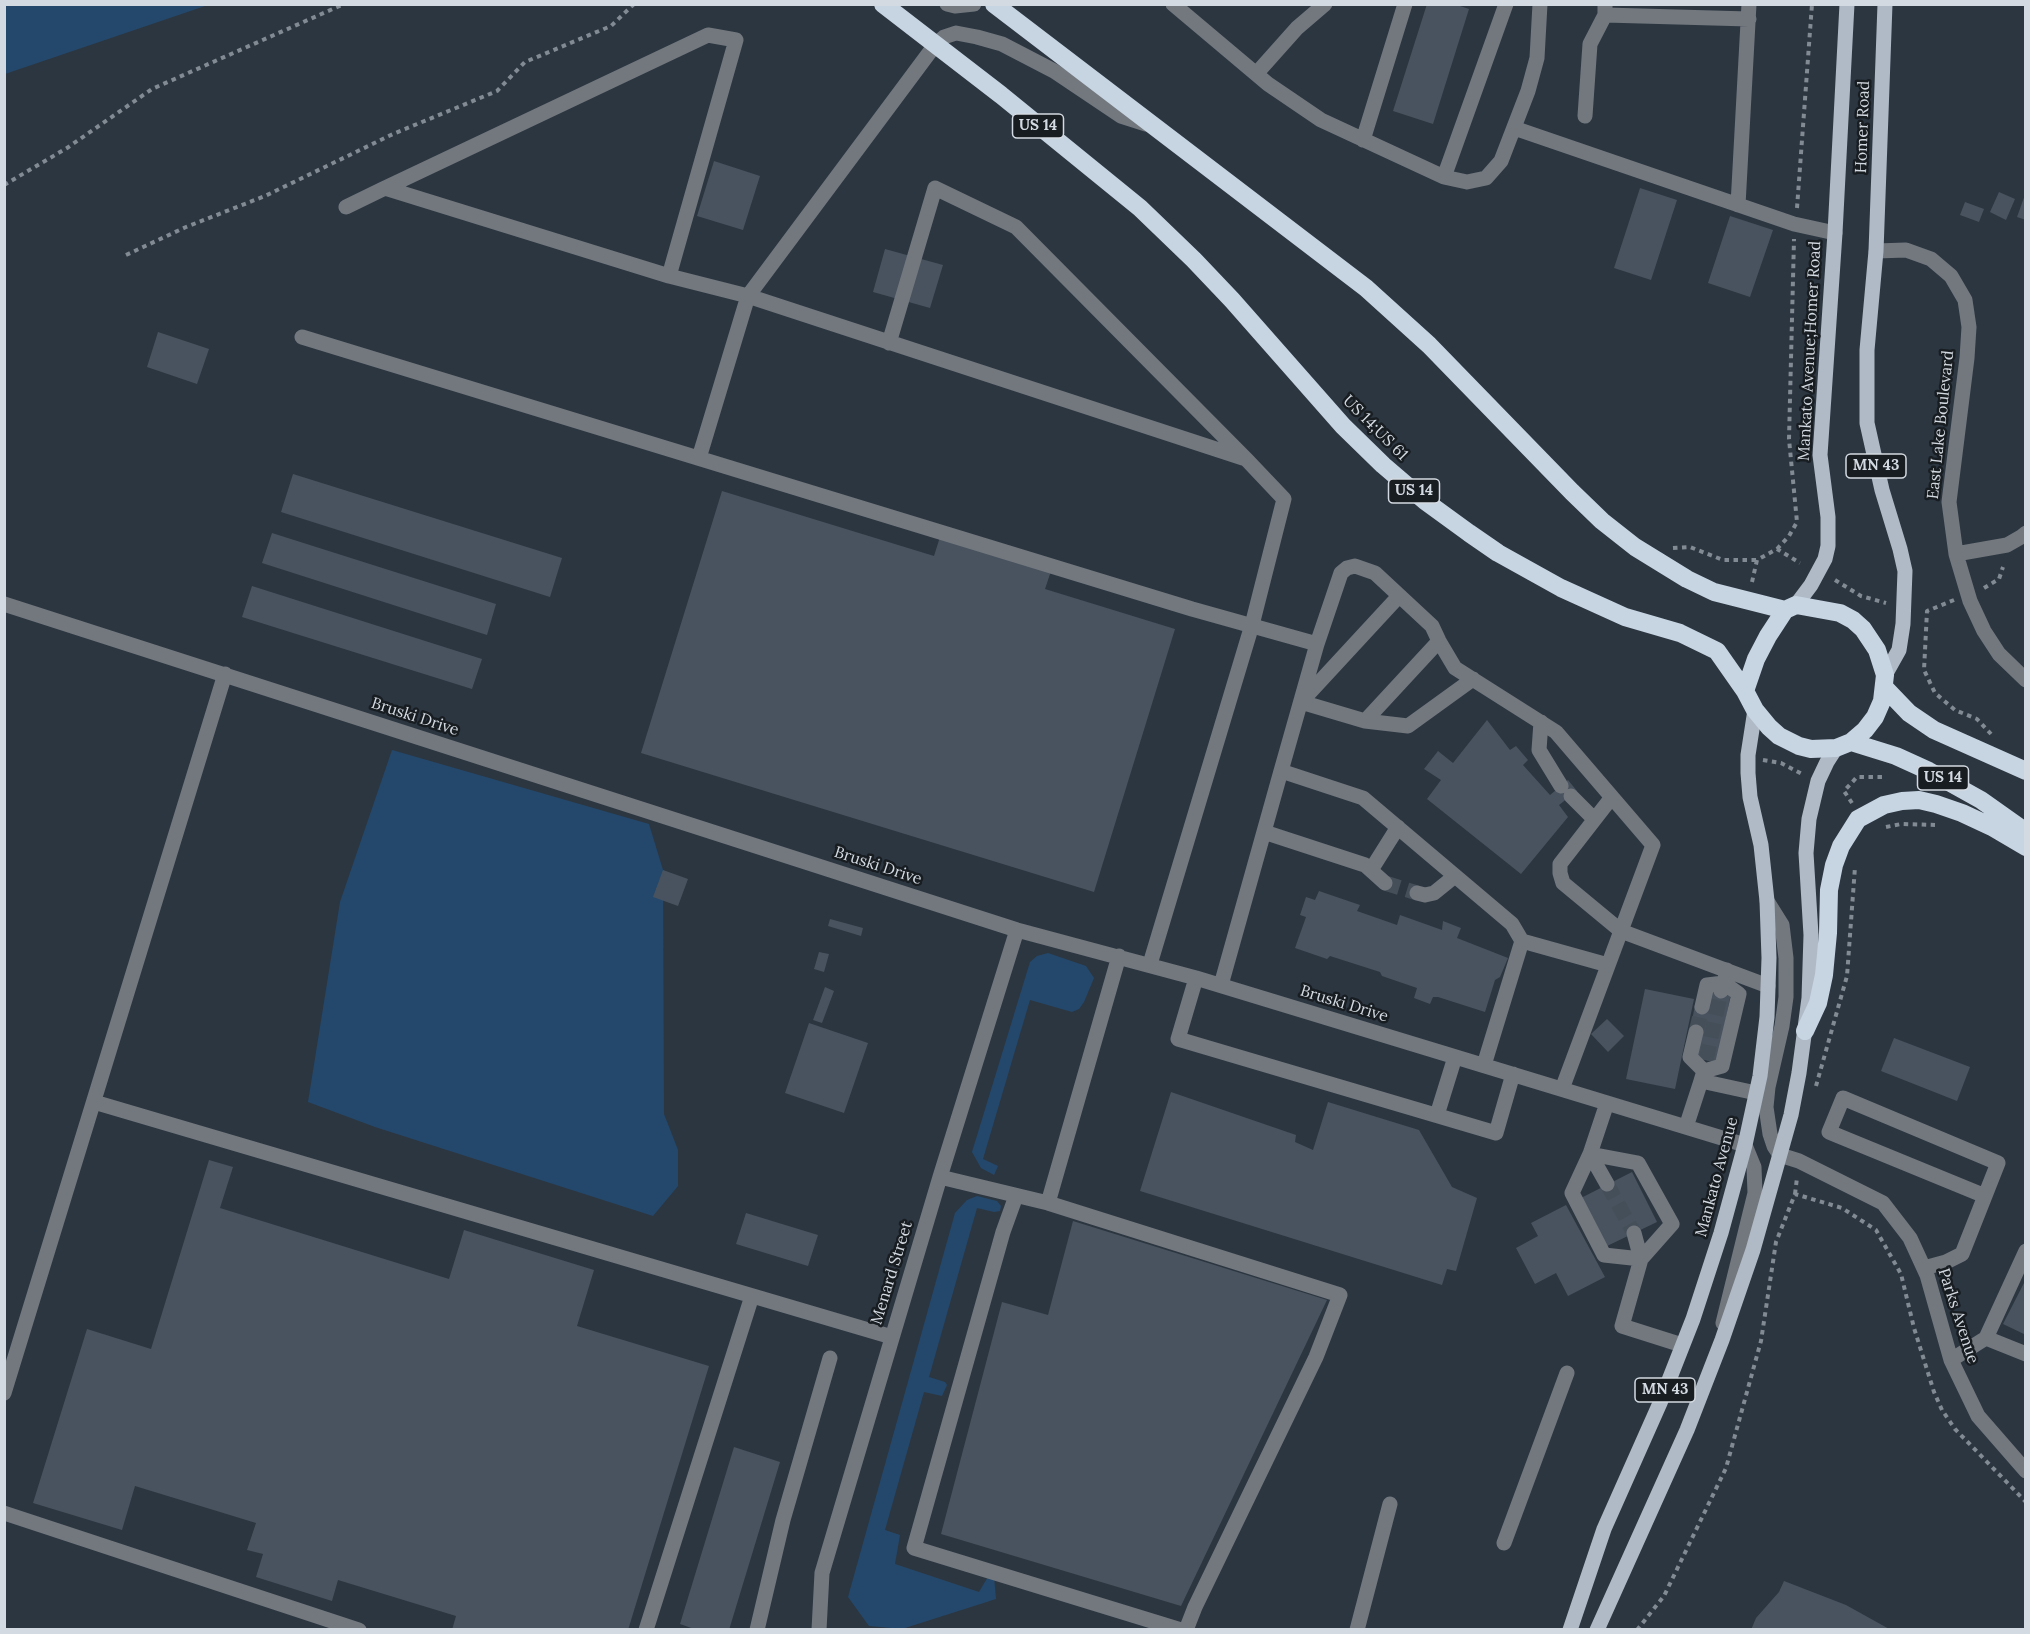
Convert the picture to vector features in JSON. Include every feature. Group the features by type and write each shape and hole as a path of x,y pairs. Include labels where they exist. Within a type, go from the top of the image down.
{"highway":[{"name":"US 14","path":"883,4 935,45"},
{"name":"US 14","path":"994,4 1366,288 1429,345 1602,521 1635,547 1687,579 1714,592 1790,608 1840,613 1853,620 1863,629 1877,650 1885,682 1909,713 1934,730 2025,771"},
{"name":"US 14;US 61","path":"935,45 1140,208 1232,300 1344,426 1383,465 1425,501 1498,553 1560,588 1625,617 1680,633 1717,651 1745,691 1755,710 1779,736 1811,749 1844,745 1896,756 1929,771 1981,800 2025,832"},
{"path":"1745,691 1756,659 1790,608"},
{"path":"1844,745 1865,730 1875,717 1885,682"},
{"path":"1805,1031 1818,1002 1824,975 1829,890 1834,865 1841,846 1858,819 1884,805 1919,800 1962,813 1992,827 2025,847"}],"main road":[{"name":"Homer Road","path":"1835,233 1847,4"},
{"name":"Homer Road","path":"1876,251 1885,4"},
{"name":"Mankato Avenue;Homer Road","path":"1790,608 1811,585 1825,559 1828,546 1828,517 1820,455 1835,233"},
{"name":"MN 43","path":"1876,251 1867,350 1866,423 1905,571 1904,624 1899,650 1885,682"},
{"name":"Mankato Avenue","path":"1570,1629 1604,1529 1660,1403 1721,1233 1745,1145 1756,1093 1767,1017 1768,986 1767,901 1761,844 1750,797 1748,773 1748,755 1755,710"},
{"name":"MN 43","path":"1597,1629 1687,1430 1722,1340 1753,1250 1780,1155 1791,1115 1805,1031 1811,935 1806,853 1809,819 1818,781 1827,762 1844,745"}],"street":[{"path":"948,4 955,6 975,4"},
{"path":"1173,4 1275,89 1321,120 1444,177 1467,182 1485,178 1501,161 1528,91 1537,58 1540,4"},
{"path":"1256,74 1297,28 1325,4"},
{"path":"1363,140 1406,4"},
{"path":"1444,177 1506,4"},
{"path":"1585,116 1590,44 1605,10 1749,12 1738,205"},
{"path":"699,458 748,296 935,45 944,37 956,33 1002,44 1054,71 1121,116 1157,128"},
{"path":"346,207 708,35 736,40 669,276"},
{"path":"1514,128 1794,224 1835,233"},
{"path":"385,188 669,276 748,296 1247,460"},
{"path":"890,343 935,188 1016,227 1284,500 1252,625 1150,964"},
{"name":"East Lake Boulevard","path":"1876,251 1905,250 1932,259 1951,276 1965,300 1969,327 1967,358 1949,502 1956,554 1971,601 1984,631 1999,654 2025,680"},
{"path":"302,337 1317,644"},
{"path":"1956,554 2007,545 2025,532"},
{"path":"1221,985 1317,644 1341,573 1355,566 1374,573 1432,626 1455,668 1556,732 1653,845 1562,1089"},
{"path":"1300,702 1399,596"},
{"name":"Bruski Drive","path":"4,604 1017,930 1150,964 1745,1145"},
{"path":"1365,721 1439,641"},
{"path":"4,1393 225,674"},
{"path":"1300,702 1365,721 1408,726 1473,679"},
{"path":"1541,722 1539,750 1566,791 1594,819"},
{"path":"1281,771 1363,798 1512,924 1522,941 1608,965"},
{"path":"1612,797 1560,864 1563,883 1621,931 1724,982 1739,994 1722,1066 1704,1071"},
{"path":"1371,870 1398,827"},
{"path":"1264,832 1365,865 1385,883"},
{"path":"1417,893 1425,895 1434,893 1455,876"},
{"path":"1767,901 1782,925 1786,958 1786,997 1766,1107 1770,1134 1780,1155"},
{"name":"Menard Street","path":"819,1629 822,1573 1017,930"},
{"path":"1484,1065 1522,941"},
{"path":"1048,1203 1119,956"},
{"path":"1196,978 1178,1039 1496,1133 1513,1074"},
{"path":"1702,1007 1707,985 1724,982 1768,986"},
{"path":"1696,1032 1690,1057 1704,1071 1756,1093"},
{"path":"1437,1115 1455,1057"},
{"path":"1686,1126 1704,1071"},
{"path":"1924,1268 1946,1262 1962,1254 1985,1196 1998,1163 1842,1098 1829,1132 1985,1196"},
{"path":"94,1102 892,1337"},
{"path":"1607,1103 1590,1154 1572,1193 1604,1255 1641,1259"},
{"path":"1722,1340 1723,1317 1755,1192 1754,1167 1745,1145"},
{"path":"1590,1154 1607,1184"},
{"path":"1590,1154 1638,1163 1672,1224 1641,1259 1622,1326 1682,1345"},
{"name":"Parks Avenue","path":"1780,1155 1799,1161 1883,1203 1910,1238 1924,1268 1951,1360 1978,1416 2025,1471"},
{"path":"940,1178 1048,1203 1340,1295 1316,1357 1186,1629"},
{"path":"1016,1196 1003,1232 914,1548 1181,1629"},
{"path":"1634,1233 1641,1259"},
{"path":"1951,1360 1986,1338 2025,1251"},
{"path":"646,1629 752,1296"},
{"path":"1986,1338 2025,1354"},
{"path":"757,1629 783,1520 830,1358"},
{"path":"1504,1543 1567,1373"},
{"path":"1357,1629 1390,1504"},
{"path":"4,1513 359,1629"}],"path":[{"path":"4,186 67,148 152,89 344,4"},
{"path":"126,255 186,227 265,196 393,134 497,92 525,62 611,26 634,4"},
{"path":"1679,549 1690,547 1723,560 1757,560 1777,549 1790,536 1797,522 1788,439 1794,224 1799,197 1812,4"},
{"path":"1777,549 1800,563"},
{"path":"1752,582 1757,560"},
{"path":"1988,586 1999,579 2002,567"},
{"path":"1835,580 1861,596 1887,603"},
{"path":"1952,601 1927,611 1924,670 1935,693 1955,710 1977,719 1986,728"},
{"path":"1759,759 1781,763 1802,774"},
{"path":"1852,802 1844,791 1857,777 1881,777"},
{"path":"1881,828 1901,824 1934,824 1944,828"},
{"path":"1637,1629 1664,1596 1726,1468 1761,1341 1776,1242 1795,1194 1842,1208 1876,1230 1901,1274 1914,1328 1942,1410 1955,1429 2025,1502"}],"shaded area":[{"path":"5,4 208,4 208,5 5,74"},
{"path":"392,750 649,824 663,870 664,1114 678,1150 678,1186 653,1216 375,1127 308,1102 340,902"},
{"path":"1048,953 1086,966 1094,978 1084,1002 1079,1009 1072,1012 1030,1000 983,1159 998,1166 994,1175 981,1168 972,1152 1030,962 1037,956"},
{"path":"977,1196 997,1201 1001,1206 1000,1211 977,1208 929,1377 945,1382 947,1385 942,1396 924,1392 885,1530 900,1535 895,1564 979,1592 989,1575 994,1576 996,1599 902,1629 869,1626 848,1597 955,1213 967,1200"}],"building":[{"path":"1427,4 1454,4 1469,9 1433,124 1393,111"},
{"path":"714,161 760,176 743,230 697,216"},
{"path":"1640,188 1677,200 1651,280 1614,268"},
{"path":"1999,192 2015,199 2006,220 1990,212"},
{"path":"2026,192 2026,220 2017,217"},
{"path":"1965,202 1984,209 1979,222 1960,215"},
{"path":"1730,216 1773,230 1750,297 1708,283"},
{"path":"885,249 943,265 930,308 873,292"},
{"path":"158,332 209,349 197,384 147,367"},
{"path":"293,474 562,558 550,597 281,512"},
{"path":"722,491 934,556 940,537 1051,571 1045,589 1175,629 1094,892 641,753"},
{"path":"272,533 496,604 487,635 262,563"},
{"path":"252,586 482,659 472,689 242,617"},
{"path":"1487,720 1510,750 1516,746 1528,760 1523,765 1550,795 1568,780 1577,791 1559,805 1568,817 1521,874 1427,799 1441,780 1424,769 1438,751 1453,763"},
{"path":"663,870 688,879 678,906 653,897"},
{"path":"1319,891 1360,905 1357,911 1397,925 1400,915 1442,930 1443,921 1461,928 1457,938 1508,958 1500,977 1495,980 1485,1012 1438,997 1433,997 1430,1004 1414,998 1417,988 1382,976 1380,972 1330,956 1327,959 1295,948 1306,917 1300,915 1306,897 1315,900"},
{"path":"830,919 863,928 861,936 828,926"},
{"path":"819,952 829,954 824,972 814,969"},
{"path":"825,987 834,991 822,1023 813,1020"},
{"path":"1645,989 1694,999 1675,1089 1626,1079"},
{"path":"1712,990 1731,993 1717,1063 1697,1058 1690,1031 1695,1005 1707,1008"},
{"path":"1607,1019 1624,1036 1608,1052 1591,1034"},
{"path":"809,1023 868,1043 844,1113 785,1093"},
{"path":"1894,1038 1970,1067 1957,1101 1881,1071"},
{"path":"1171,1092 1296,1135 1295,1142 1313,1150 1328,1102 1419,1130 1452,1187 1477,1198 1456,1271 1447,1269 1442,1285 1140,1191"},
{"path":"209,1160 233,1167 220,1208 449,1279 464,1230 594,1270 577,1326 709,1366 628,1630 452,1630 456,1616 338,1580 332,1601 256,1577 263,1554 247,1550 256,1523 135,1486 122,1530 33,1503 87,1329 151,1349"},
{"path":"1632,1172 1657,1222 1605,1247 1581,1198"},
{"path":"1566,1205 1605,1277 1568,1296 1556,1273 1535,1284 1516,1248 1538,1236 1531,1223"},
{"path":"746,1213 818,1235 808,1266 736,1244"},
{"path":"1073,1221 1327,1300 1181,1606 941,1534 1002,1302 1048,1315"},
{"path":"2026,1279 2026,1335 2003,1324"},
{"path":"734,1447 780,1462 729,1630 697,1630 680,1624"},
{"path":"1784,1581 1846,1605 1891,1630 1751,1630 1756,1618 1779,1592"}],"tunnel":[{"path":"1385,883 1417,893"},
{"path":"1706,1060 1721,991"},
{"path":"1696,1032 1702,1007"},
{"path":"1607,1184 1634,1233"}]}
